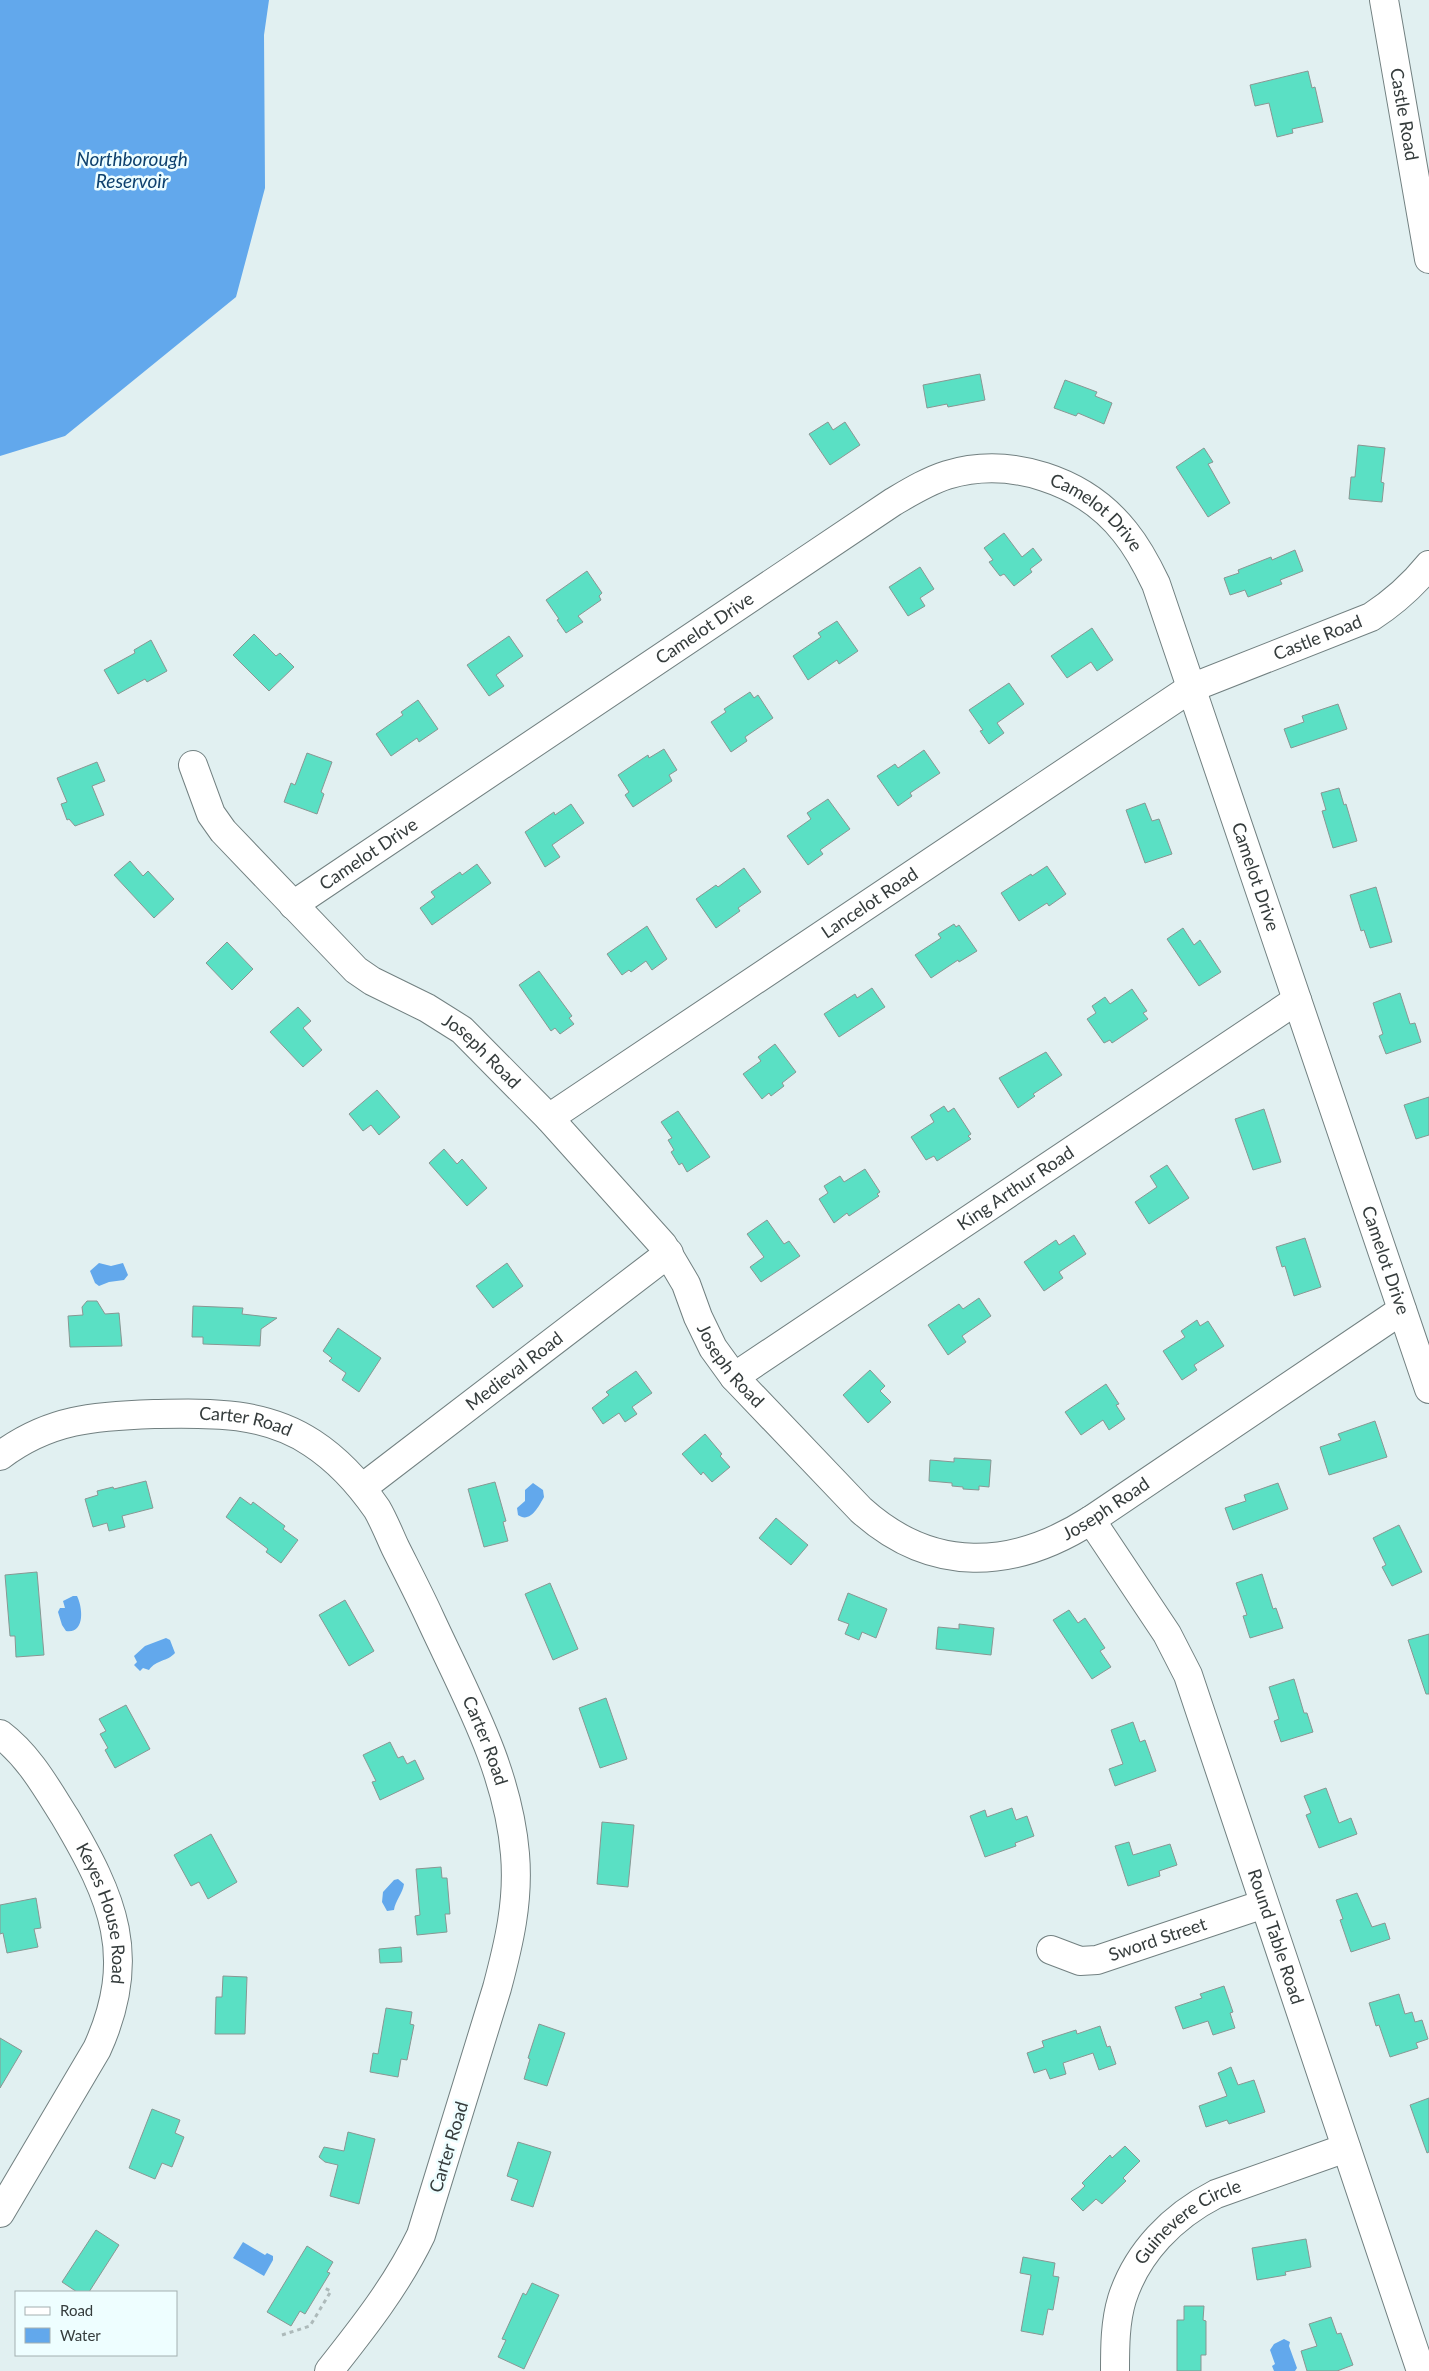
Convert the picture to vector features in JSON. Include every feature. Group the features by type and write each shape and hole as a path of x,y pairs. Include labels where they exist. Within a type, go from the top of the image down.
{"street":[{"name":"Castle Road","path":"1384,0 1429,259"},
{"name":"Camelot Drive","path":"293,905 892,502 928,482 968,470 989,469 1028,472 1067,486 1097,504 1112,517 1137,548 1156,584 1429,1390"},
{"name":"Castle Road","path":"1191,688 1371,617 1394,602 1415,583 1429,565"},
{"name":"Lancelot Road","path":"549,1118 1191,688"},
{"name":"Joseph Road","path":"193,765 203,796 216,823 356,970 427,1008 462,1030 549,1118 644,1220 669,1254 686,1284 698,1317 713,1348 734,1377 866,1515 884,1529 925,1550 954,1557 986,1558 1009,1556 1049,1543 1091,1520 1402,1310"},
{"name":"King Arthur Road","path":"734,1377 1297,1000"},
{"name":"Medieval Road","path":"362,1488 669,1254"},
{"name":"Carter Road","path":"0,1456 39,1432 78,1420 102,1416 236,1414 289,1430 311,1442 331,1457 362,1488 378,1512 412,1580 496,1764 509,1814 515,1853 517,1893 508,1948 500,1979 421,2235 386,2296 329,2371"},
{"name":"Round Table Road","path":"1091,1520 1179,1654 1188,1675 1421,2371"},
{"name":"Keyes House Road","path":"0,1734 34,1768 89,1858 110,1908 118,1946 119,1964 114,2000 98,2049 0,2213"},
{"name":"Sword Street","path":"1051,1950 1080,1961 1097,1960 1264,1904"},
{"name":"Guinevere Circle","path":"1114,2371 1117,2324 1121,2300 1136,2266 1170,2224 1200,2202 1216,2194 1346,2148"}],"path":[{"path":"282,2335 310,2326 330,2291 322,2287"}],"water":[{"name":"Northborough Reservoir","path":"0,0 269,0 264,35 265,188 236,297 65,436 0,456"},
{"path":"99,1263 111,1266 123,1263 128,1275 124,1280 109,1282 99,1286 95,1283 90,1271"},
{"path":"533,1483 543,1490 544,1497 534,1513 530,1516 522,1517 518,1515 517,1508 525,1501 525,1490"},
{"path":"77,1596 79,1601 81,1619 77,1628 72,1631 66,1631 58,1612 60,1608 65,1608 63,1601"},
{"path":"166,1638 170,1640 175,1653 155,1664 149,1670 143,1668 140,1671 134,1665 137,1662 134,1656 145,1646"},
{"path":"398,1879 404,1884 403,1887 394,1910 387,1911 382,1902 383,1892 394,1880"},
{"path":"243,2242 265,2255 267,2253 273,2256 273,2260 264,2276 233,2258"},
{"path":"1284,2339 1290,2342 1289,2346 1297,2368 1295,2371 1274,2371 1272,2366 1275,2364 1270,2350 1274,2344"}],"building":[{"path":"1308,71 1312,88 1315,87 1323,122 1292,129 1293,133 1277,137 1269,103 1255,106 1250,85"},
{"path":"980,374 985,400 948,407 947,404 927,408 923,385"},
{"path":"1065,380 1097,392 1095,396 1112,403 1104,424 1078,413 1076,416 1054,408"},
{"path":"828,422 833,430 845,422 860,445 830,465 809,434"},
{"path":"1358,445 1385,448 1381,482 1384,483 1382,502 1349,499 1351,477 1355,477"},
{"path":"1204,448 1213,462 1208,464 1230,503 1208,517 1176,467"},
{"path":"1004,533 1022,557 1033,548 1042,560 1030,569 1032,572 1014,586 1004,574 1000,576 989,562 993,560 984,548"},
{"path":"1295,550 1303,571 1280,580 1282,584 1248,597 1245,590 1230,595 1224,578 1239,573 1238,570 1271,557 1272,560"},
{"path":"920,567 934,589 920,598 925,606 908,616 889,587"},
{"path":"587,571 602,593 599,596 601,600 578,616 583,622 566,633 546,600"},
{"path":"837,621 858,651 839,664 837,660 808,680 793,656 821,637 818,633"},
{"path":"1092,628 1113,660 1097,671 1091,662 1067,678 1051,656"},
{"path":"254,634 276,656 280,653 294,667 269,691 233,655"},
{"path":"509,636 523,656 496,675 504,686 489,696 467,665"},
{"path":"151,640 167,671 147,682 145,679 118,694 104,670 135,653 134,650"},
{"path":"1009,683 1024,704 997,723 1004,733 989,744 980,731 983,730 969,710"},
{"path":"750,692 754,698 758,695 773,718 745,737 747,741 731,752 711,722 726,712 724,709"},
{"path":"418,700 438,729 419,742 417,738 391,756 376,734 403,715 401,712"},
{"path":"1338,704 1347,729 1291,748 1284,729 1304,722 1302,716"},
{"path":"664,749 677,770 669,775 672,781 633,807 625,795 629,792 618,775 648,755 649,758"},
{"path":"924,750 940,773 910,793 912,796 898,806 877,776 895,764 898,768"},
{"path":"307,753 332,762 321,792 324,794 317,814 284,802 291,783 295,785"},
{"path":"97,762 105,781 92,786 104,815 75,826 69,819 67,820 61,804 67,802 57,778"},
{"path":"1339,788 1357,841 1333,848 1322,811 1326,810 1321,793"},
{"path":"828,799 850,829 820,850 823,854 808,865 787,836 811,819 807,813"},
{"path":"1145,803 1152,821 1159,819 1172,854 1145,863 1126,810"},
{"path":"571,804 584,823 552,845 560,857 545,867 525,832 554,812 555,815"},
{"path":"130,861 143,876 148,871 174,899 154,918 114,875"},
{"path":"477,864 491,883 432,925 420,908 435,897 431,892 460,872 462,875"},
{"path":"1047,866 1066,894 1049,906 1047,903 1019,921 1001,893"},
{"path":"744,868 761,892 738,908 740,911 716,928 696,899 716,885 718,887"},
{"path":"1376,887 1392,942 1370,948 1364,930 1361,931 1350,895"},
{"path":"954,924 956,927 959,925 977,951 959,962 958,960 931,978 915,955 941,938 938,934"},
{"path":"647,926 667,959 652,970 646,961 631,972 629,970 622,975 607,954"},
{"path":"1183,928 1194,945 1200,940 1221,972 1199,986 1167,939"},
{"path":"227,942 253,969 232,990 206,963"},
{"path":"539,971 572,1016 569,1018 574,1024 560,1034 555,1028 551,1031 519,985"},
{"path":"872,988 885,1007 839,1037 824,1014 855,994 857,998"},
{"path":"1132,989 1147,1011 1143,1013 1148,1019 1112,1043 1110,1040 1104,1043 1087,1019 1096,1013 1092,1006 1105,997 1110,1004"},
{"path":"1400,993 1410,1024 1415,1023 1421,1042 1386,1054 1379,1036 1383,1034 1373,1003"},
{"path":"298,1007 311,1021 303,1028 322,1050 303,1067 270,1032"},
{"path":"775,1044 796,1072 782,1083 784,1086 771,1096 769,1093 762,1099 743,1074 761,1061 758,1057"},
{"path":"1046,1052 1062,1075 1033,1094 1035,1096 1018,1108 999,1078"},
{"path":"377,1090 400,1117 379,1135 371,1125 363,1131 349,1114"},
{"path":"1429,1097 1429,1135 1416,1139 1404,1105"},
{"path":"944,1106 948,1112 954,1108 971,1134 968,1136 971,1139 937,1161 934,1156 926,1160 911,1137 934,1122 930,1115"},
{"path":"1264,1109 1281,1162 1253,1170 1235,1119"},
{"path":"678,1111 710,1157 687,1172 682,1163 679,1165 671,1152 674,1150 668,1140 672,1138 661,1122"},
{"path":"444,1149 457,1164 462,1159 487,1188 467,1206 429,1163"},
{"path":"1167,1165 1189,1198 1149,1224 1135,1202 1157,1187 1150,1176"},
{"path":"865,1169 880,1192 877,1194 879,1196 849,1216 847,1213 834,1223 819,1199 828,1193 824,1186 840,1176 844,1182"},
{"path":"767,1220 784,1244 789,1241 800,1256 761,1282 750,1267 764,1257 747,1234"},
{"path":"1074,1235 1086,1254 1059,1272 1063,1278 1044,1291 1024,1262 1056,1240 1059,1245"},
{"path":"1305,1238 1321,1287 1294,1296 1285,1266 1282,1267 1276,1247"},
{"path":"507,1263 523,1286 493,1308 476,1286"},
{"path":"979,1298 991,1316 962,1336 966,1342 948,1355 928,1325 959,1304 963,1309"},
{"path":"87,1301 97,1301 105,1314 119,1313 122,1346 70,1347 68,1316 83,1315 82,1307"},
{"path":"193,1306 243,1308 242,1314 277,1318 261,1329 260,1346 203,1344 203,1337 192,1337"},
{"path":"1197,1320 1200,1326 1208,1321 1224,1346 1194,1365 1197,1370 1182,1380 1163,1351 1185,1337 1181,1331"},
{"path":"338,1328 381,1358 359,1392 342,1380 346,1373 329,1361 332,1358 323,1351"},
{"path":"870,1370 885,1386 880,1391 891,1402 868,1423 843,1395"},
{"path":"636,1371 652,1393 632,1407 637,1414 625,1422 619,1413 603,1424 592,1408 609,1395 606,1392"},
{"path":"1106,1384 1119,1404 1116,1405 1125,1419 1109,1430 1103,1420 1081,1435 1065,1412"},
{"path":"1375,1421 1387,1457 1329,1475 1320,1447 1341,1440 1338,1434"},
{"path":"705,1434 730,1467 712,1482 703,1472 701,1475 682,1454"},
{"path":"954,1458 991,1460 989,1487 979,1486 979,1490 963,1489 963,1487 952,1486 952,1483 929,1481 930,1460 954,1462"},
{"path":"146,1481 153,1508 122,1516 125,1527 109,1531 107,1523 93,1527 85,1499 98,1495 97,1491"},
{"path":"495,1482 506,1521 503,1522 508,1541 484,1547 468,1489"},
{"path":"1278,1483 1288,1509 1233,1530 1225,1508 1246,1501 1244,1495"},
{"path":"240,1497 251,1505 253,1502 285,1526 283,1529 298,1540 281,1563 266,1552 268,1549 226,1517"},
{"path":"776,1518 808,1545 791,1565 759,1538"},
{"path":"1399,1525 1422,1572 1392,1586 1382,1567 1386,1565 1373,1538"},
{"path":"37,1572 44,1655 16,1657 15,1636 10,1636 5,1575"},
{"path":"1262,1574 1273,1609 1276,1608 1283,1628 1250,1638 1243,1616 1247,1615 1236,1583"},
{"path":"550,1583 578,1649 553,1660 525,1594"},
{"path":"848,1593 887,1609 876,1638 862,1632 859,1640 845,1634 849,1624 838,1620"},
{"path":"345,1600 374,1651 349,1666 319,1615"},
{"path":"1069,1610 1078,1623 1085,1618 1105,1648 1100,1651 1111,1667 1092,1679 1053,1620"},
{"path":"959,1624 994,1628 991,1655 936,1649 938,1627 959,1629"},
{"path":"1429,1634 1429,1694 1426,1694 1408,1640"},
{"path":"1294,1679 1304,1713 1307,1713 1313,1732 1281,1742 1274,1721 1279,1719 1269,1687"},
{"path":"606,1698 627,1759 600,1768 579,1708"},
{"path":"126,1705 150,1749 115,1768 105,1750 108,1748 100,1734 106,1731 99,1719"},
{"path":"1133,1722 1140,1742 1145,1740 1156,1771 1115,1786 1109,1769 1123,1764 1111,1730"},
{"path":"390,1742 398,1758 403,1756 407,1764 415,1760 424,1779 380,1800 372,1782 376,1781 363,1755"},
{"path":"1326,1788 1339,1823 1351,1818 1357,1834 1319,1848 1306,1815 1311,1813 1304,1796"},
{"path":"1012,1808 1016,1820 1027,1816 1034,1836 1015,1843 1016,1846 985,1857 970,1816 985,1810 987,1817"},
{"path":"602,1822 634,1825 628,1887 597,1884"},
{"path":"211,1834 237,1882 208,1899 199,1882 191,1886 174,1855"},
{"path":"1129,1842 1133,1855 1170,1844 1177,1865 1159,1871 1160,1876 1128,1886 1115,1846"},
{"path":"441,1867 442,1878 447,1878 450,1914 445,1914 447,1932 417,1935 415,1916 420,1915 416,1869"},
{"path":"1357,1893 1372,1927 1385,1923 1390,1939 1351,1952 1340,1920 1343,1919 1336,1900"},
{"path":"36,1898 41,1928 34,1929 38,1947 7,1953 3,1933 0,1934 0,1905"},
{"path":"401,1947 402,1962 380,1963 379,1949"},
{"path":"223,1976 247,1977 245,2034 215,2034 216,1997 222,1997"},
{"path":"1224,1986 1233,2012 1230,2013 1235,2028 1213,2035 1208,2021 1183,2029 1175,2007 1202,1998 1200,1994"},
{"path":"1399,1994 1405,2014 1412,2012 1415,2022 1422,2020 1428,2039 1416,2043 1418,2048 1390,2057 1379,2025 1376,2026 1369,2003"},
{"path":"386,2008 412,2012 410,2024 414,2025 407,2060 401,2059 398,2077 370,2072 373,2053 378,2054"},
{"path":"539,2024 565,2033 547,2086 524,2079 530,2059 528,2058"},
{"path":"1100,2026 1107,2047 1110,2046 1116,2064 1099,2070 1093,2053 1063,2063 1066,2074 1050,2079 1046,2069 1034,2073 1027,2053 1044,2047 1042,2041 1076,2030 1077,2034"},
{"path":"0,2038 22,2051 0,2088"},
{"path":"1231,2067 1238,2085 1254,2080 1265,2112 1229,2124 1227,2120 1206,2127 1199,2106 1227,2096 1218,2073"},
{"path":"1429,2098 1429,2152 1427,2153 1410,2105"},
{"path":"152,2109 180,2120 175,2133 184,2137 172,2167 162,2163 155,2179 129,2168"},
{"path":"348,2132 375,2139 359,2204 330,2196 338,2165 325,2162 319,2157 324,2147 344,2151"},
{"path":"518,2142 551,2152 533,2207 511,2200 518,2180 507,2176"},
{"path":"1125,2146 1140,2161 1123,2178 1126,2181 1102,2204 1096,2199 1083,2211 1071,2199 1085,2186 1082,2183 1110,2155 1112,2158"},
{"path":"96,2230 119,2245 90,2291 76,2291 62,2282"},
{"path":"1306,2239 1311,2267 1285,2272 1286,2275 1257,2280 1252,2248"},
{"path":"307,2246 333,2262 327,2272 330,2273 305,2314 300,2311 291,2326 267,2312"},
{"path":"1023,2257 1055,2263 1053,2276 1059,2277 1053,2310 1048,2309 1043,2335 1021,2331 1031,2275 1020,2273"},
{"path":"532,2283 559,2295 524,2369 498,2357 506,2340 502,2339 523,2293 526,2295"},
{"path":"1184,2306 1204,2306 1203,2320 1206,2321 1206,2355 1201,2355 1201,2371 1177,2371 1177,2320 1184,2320"},
{"path":"1331,2317 1337,2334 1341,2333 1353,2365 1337,2371 1307,2371 1301,2351 1317,2346 1309,2324"}]}
